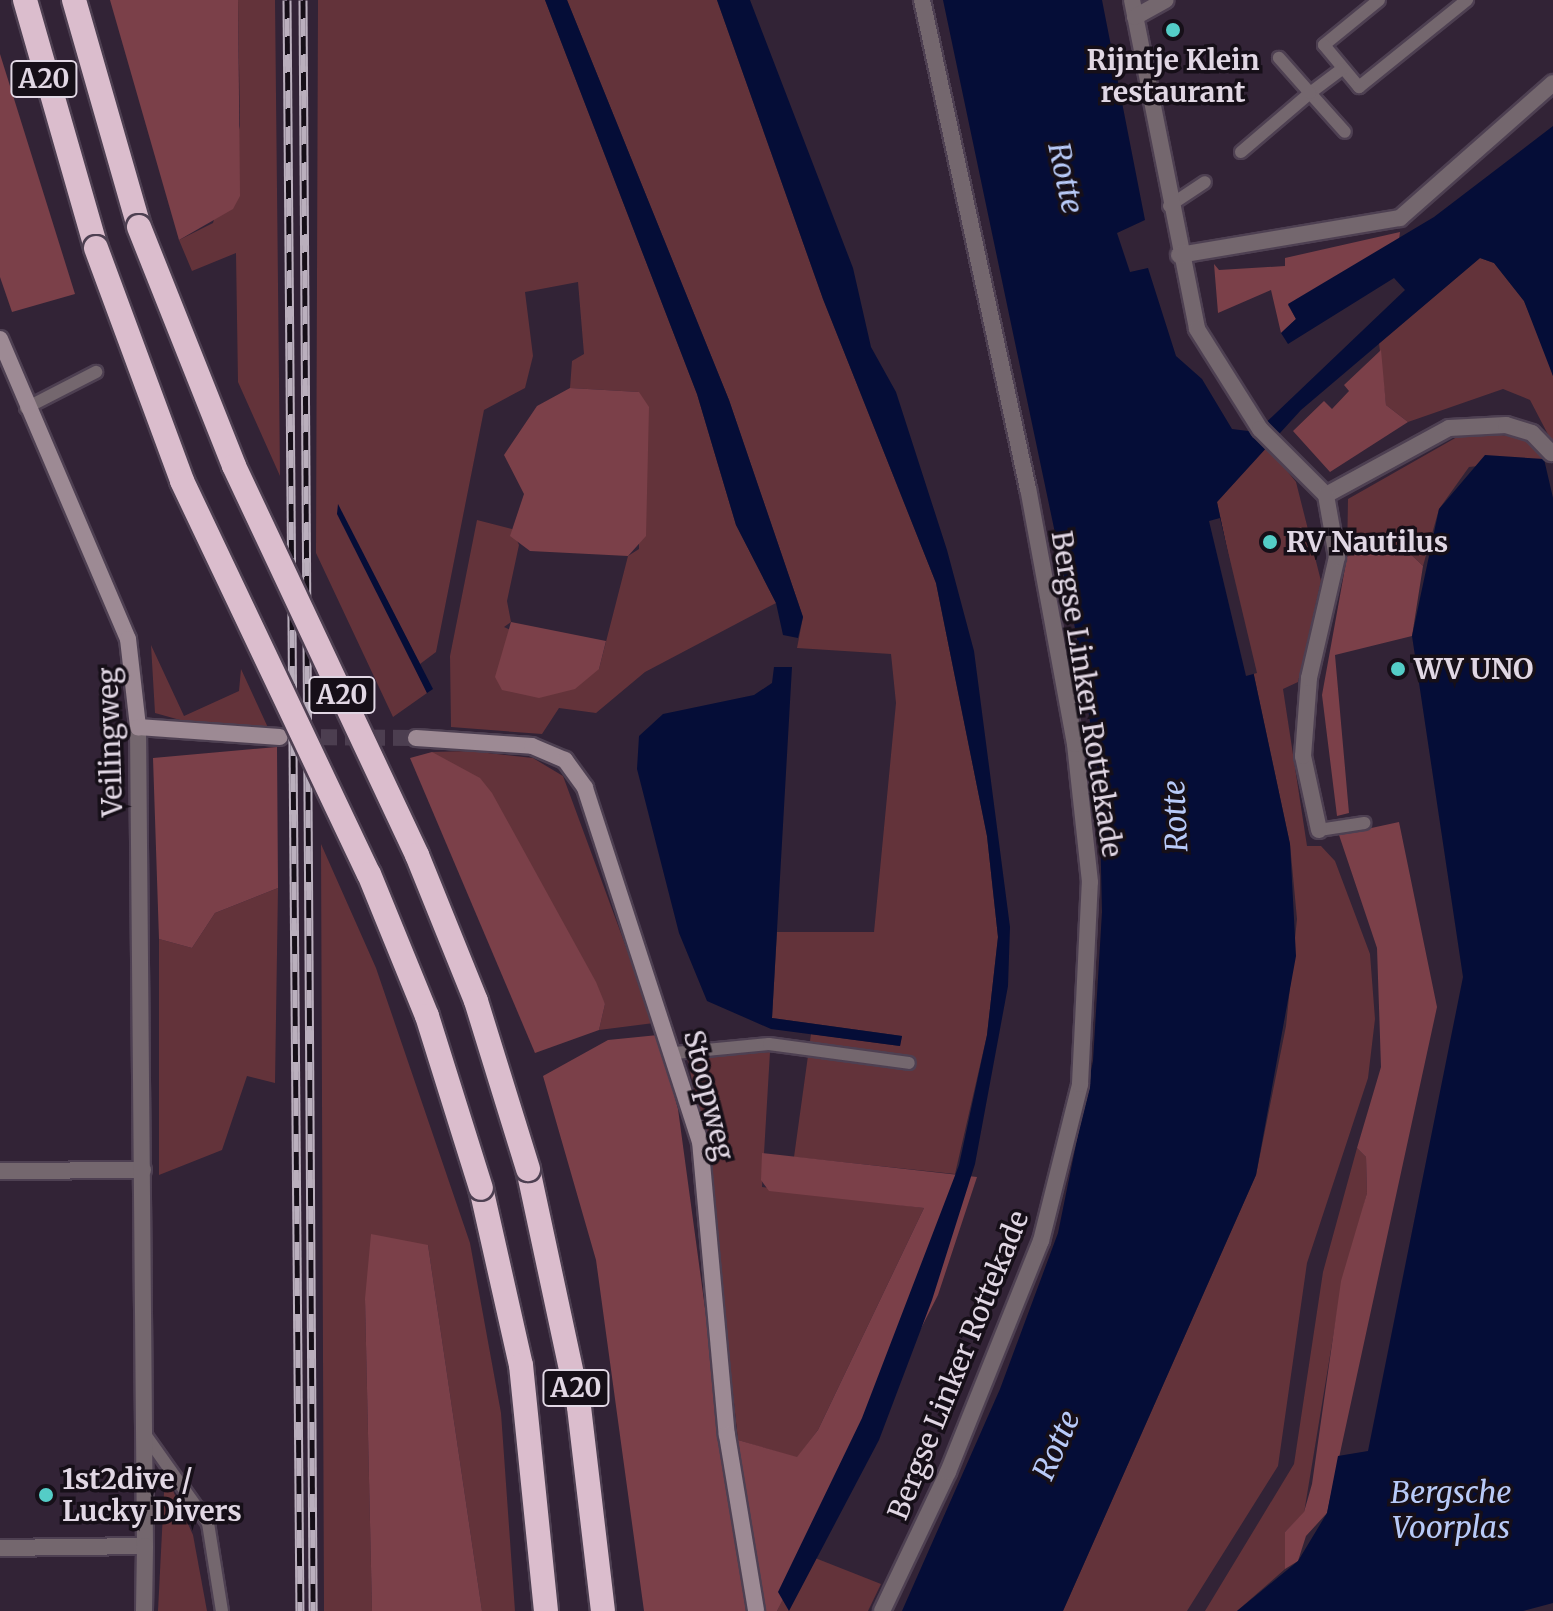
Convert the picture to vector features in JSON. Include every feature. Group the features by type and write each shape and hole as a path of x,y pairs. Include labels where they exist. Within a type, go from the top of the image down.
{"highway":[{"name":"A20","path":"25,0 96,248 182,481 416,987 481,1188 521,1365 546,1611"},
{"name":"A20","path":"74,0 139,227 234,466 417,855 476,1001 528,1169 579,1407 603,1611"}],"street":[{"name":"Bergse Linker Rottekade","path":"882,1611 948,1472 1041,1241 1080,1084 1090,882 1075,744 1028,489 922,0"},
{"path":"1166,0 1133,8 1169,206 1197,329 1266,434 1326,495 1337,557 1309,678 1303,756 1319,830"},
{"path":"1179,255 1400,218 1553,83"},
{"name":"Veilingweg","path":"0,339 26,408 128,639 138,727 144,1611"},
{"path":"1326,495 1449,428 1506,425 1532,433 1552,454"},
{"path":"138,727 280,737"},
{"name":"Stoopweg","path":"416,738 532,746 565,760 585,788 675,1053 700,1141 727,1435 756,1611"},
{"path":"0,1171 143,1170"},
{"path":"0,1548 145,1546"}],"lane":[{"path":"1379,0 1324,45 1359,87 1467,0"},
{"path":"1279,58 1345,132"},
{"path":"1241,152 1342,69"},
{"path":"1169,206 1205,182"},
{"path":"26,408 96,372"},
{"path":"1319,830 1364,823"},
{"path":"675,1053 769,1044 909,1063"},
{"path":"144,1433 208,1523 222,1611"}],"shaded area":[{"path":"110,0 238,0 240,196 233,209 179,240"},
{"path":"238,0 275,0 280,476 238,382 236,253 192,271 179,240 213,223 240,126"},
{"path":"318,0 545,0 697,394 736,525 776,603 645,672 596,713 559,708 542,734 451,727 450,656 477,520 512,529 519,545 507,601 511,622 504,627 599,669 628,556 639,549 639,392 570,388 572,361 584,354 578,282 525,292 533,356 525,388 484,410 436,652 420,664 338,506 427,693 393,717 316,553"},
{"path":"567,0 717,0 823,299 936,583 987,836 998,937 987,1035 955,1174 794,1157 811,1034 900,1046 902,1036 772,1018 777,932 874,932 896,703 891,654 797,648 803,617 729,400"},
{"path":"0,54 75,294 12,312 0,277"},
{"path":"1400,232 1399,240 1288,305 1296,319 1281,333 1271,290 1218,313 1214,264 1219,270 1285,266 1285,258"},
{"path":"1480,258 1494,263 1524,301 1544,348 1553,376 1553,444 1530,400 1503,389 1408,422 1386,405 1379,343"},
{"path":"1381,350 1386,405 1408,422 1330,472 1293,431 1324,401 1332,409 1349,391 1344,385"},
{"path":"570,388 639,392 649,407 646,536 628,556 530,551 510,536 524,494 504,455 537,406"},
{"path":"1488,433 1527,439 1544,459 1469,467 1439,509 1423,566 1401,545 1369,544 1347,557 1348,499 1457,437"},
{"path":"1267,446 1296,482 1321,581 1298,682 1283,689 1307,846 1321,846 1335,861 1370,954 1375,1019 1368,1078 1307,1263 1278,1466 1187,1611 1063,1611 1256,1175 1286,1026 1297,919 1290,844 1217,502"},
{"path":"1369,544 1401,545 1423,566 1412,636 1335,655 1349,813 1337,816 1322,695 1347,557"},
{"path":"511,622 606,641 599,669 575,689 539,698 502,690 495,677"},
{"path":"151,645 184,716 239,691 241,669 270,732 216,730 155,713"},
{"path":"277,747 278,888 215,913 192,948 159,939 153,758"},
{"path":"470,751 533,758 563,776 654,1023 599,1030 605,1004 432,752"},
{"path":"432,752 480,778 492,793 596,982 605,1004 599,1030 535,1053 410,758"},
{"path":"1399,822 1437,1007 1327,1513 1306,1536 1298,1561 1285,1569 1285,1532 1304,1512 1312,1484 1341,1281 1367,1193 1366,1157 1357,1148 1381,1067 1377,948 1339,835"},
{"path":"321,844 376,968 470,1243 501,1413 515,1611 482,1611 428,1245 365,1299 372,1611 324,1611"},
{"path":"278,888 275,1083 247,1076 222,1150 159,1175 159,939 192,948 215,913"},
{"path":"658,1035 678,1109 746,1611 644,1611 596,1260 543,1076 608,1040"},
{"path":"770,1052 762,1187 924,1208 818,1430 797,1458 738,1440 706,1141 687,1058"},
{"path":"1357,1148 1366,1157 1367,1193 1338,1307 1304,1513 1285,1532 1285,1569 1237,1611 1205,1611 1294,1464 1323,1272"},
{"path":"762,1153 977,1177 938,1295 777,1611 766,1611 759,1585 738,1440 797,1457 818,1430 924,1208 769,1191 761,1180"},
{"path":"371,1234 428,1245 482,1611 372,1611 365,1299"},
{"path":"165,1473 193,1535 207,1611 158,1611"},
{"path":"805,1554 881,1584 868,1611 777,1611"}],"water":[{"path":"545,0 567,0 729,400 803,617 798,638 783,635 776,603 736,525 697,394"},
{"path":"717,0 750,0 853,268 871,347 896,392 947,550 974,651 1010,927 1008,986 975,1164 932,1300 879,1440 789,1611 778,1592 862,1418 959,1165 987,1035 998,937 987,836 936,583 823,299"},
{"name":"Rotte","path":"943,0 1102,0 1145,220 1117,233 1130,272 1148,268 1176,356 1202,379 1232,429 1256,432 1405,290 1394,278 1288,344 1281,333 1296,319 1288,304 1434,217 1553,126 1553,376 1524,301 1494,263 1480,258 1301,410 1217,502 1290,844 1296,956 1256,1175 1063,1611 902,1611 1000,1389 1058,1233 1093,1061 1102,912 1099,779 1076,633"},
{"name":"Bergsche Voorplas","path":"1485,455 1544,459 1553,498 1553,1603 1523,1611 1237,1611 1298,1561 1327,1513 1338,1456 1368,1451 1463,977 1412,636 1439,509"},
{"path":"338,504 433,689 427,693 337,514"},
{"path":"774,667 792,667 772,1018 902,1036 900,1046 771,1029 707,1001 679,933 637,769 639,736 663,714 754,695 772,683"}],"pier":[{"path":"1220,518 1257,673 1246,676 1209,521"}],"tunnel":[{"path":"297,737 416,738"}],"railway":[{"path":"287,0 300,1611"},
{"path":"303,0 313,1611"}],"place":[{"name":"Rijntje Klein restaurant","path":"1173,30"},
{"name":"RV Nautilus","path":"1270,542"},
{"name":"WV UNO","path":"1398,669"},
{"name":"1st2dive / Lucky Divers","path":"46,1495"}]}
